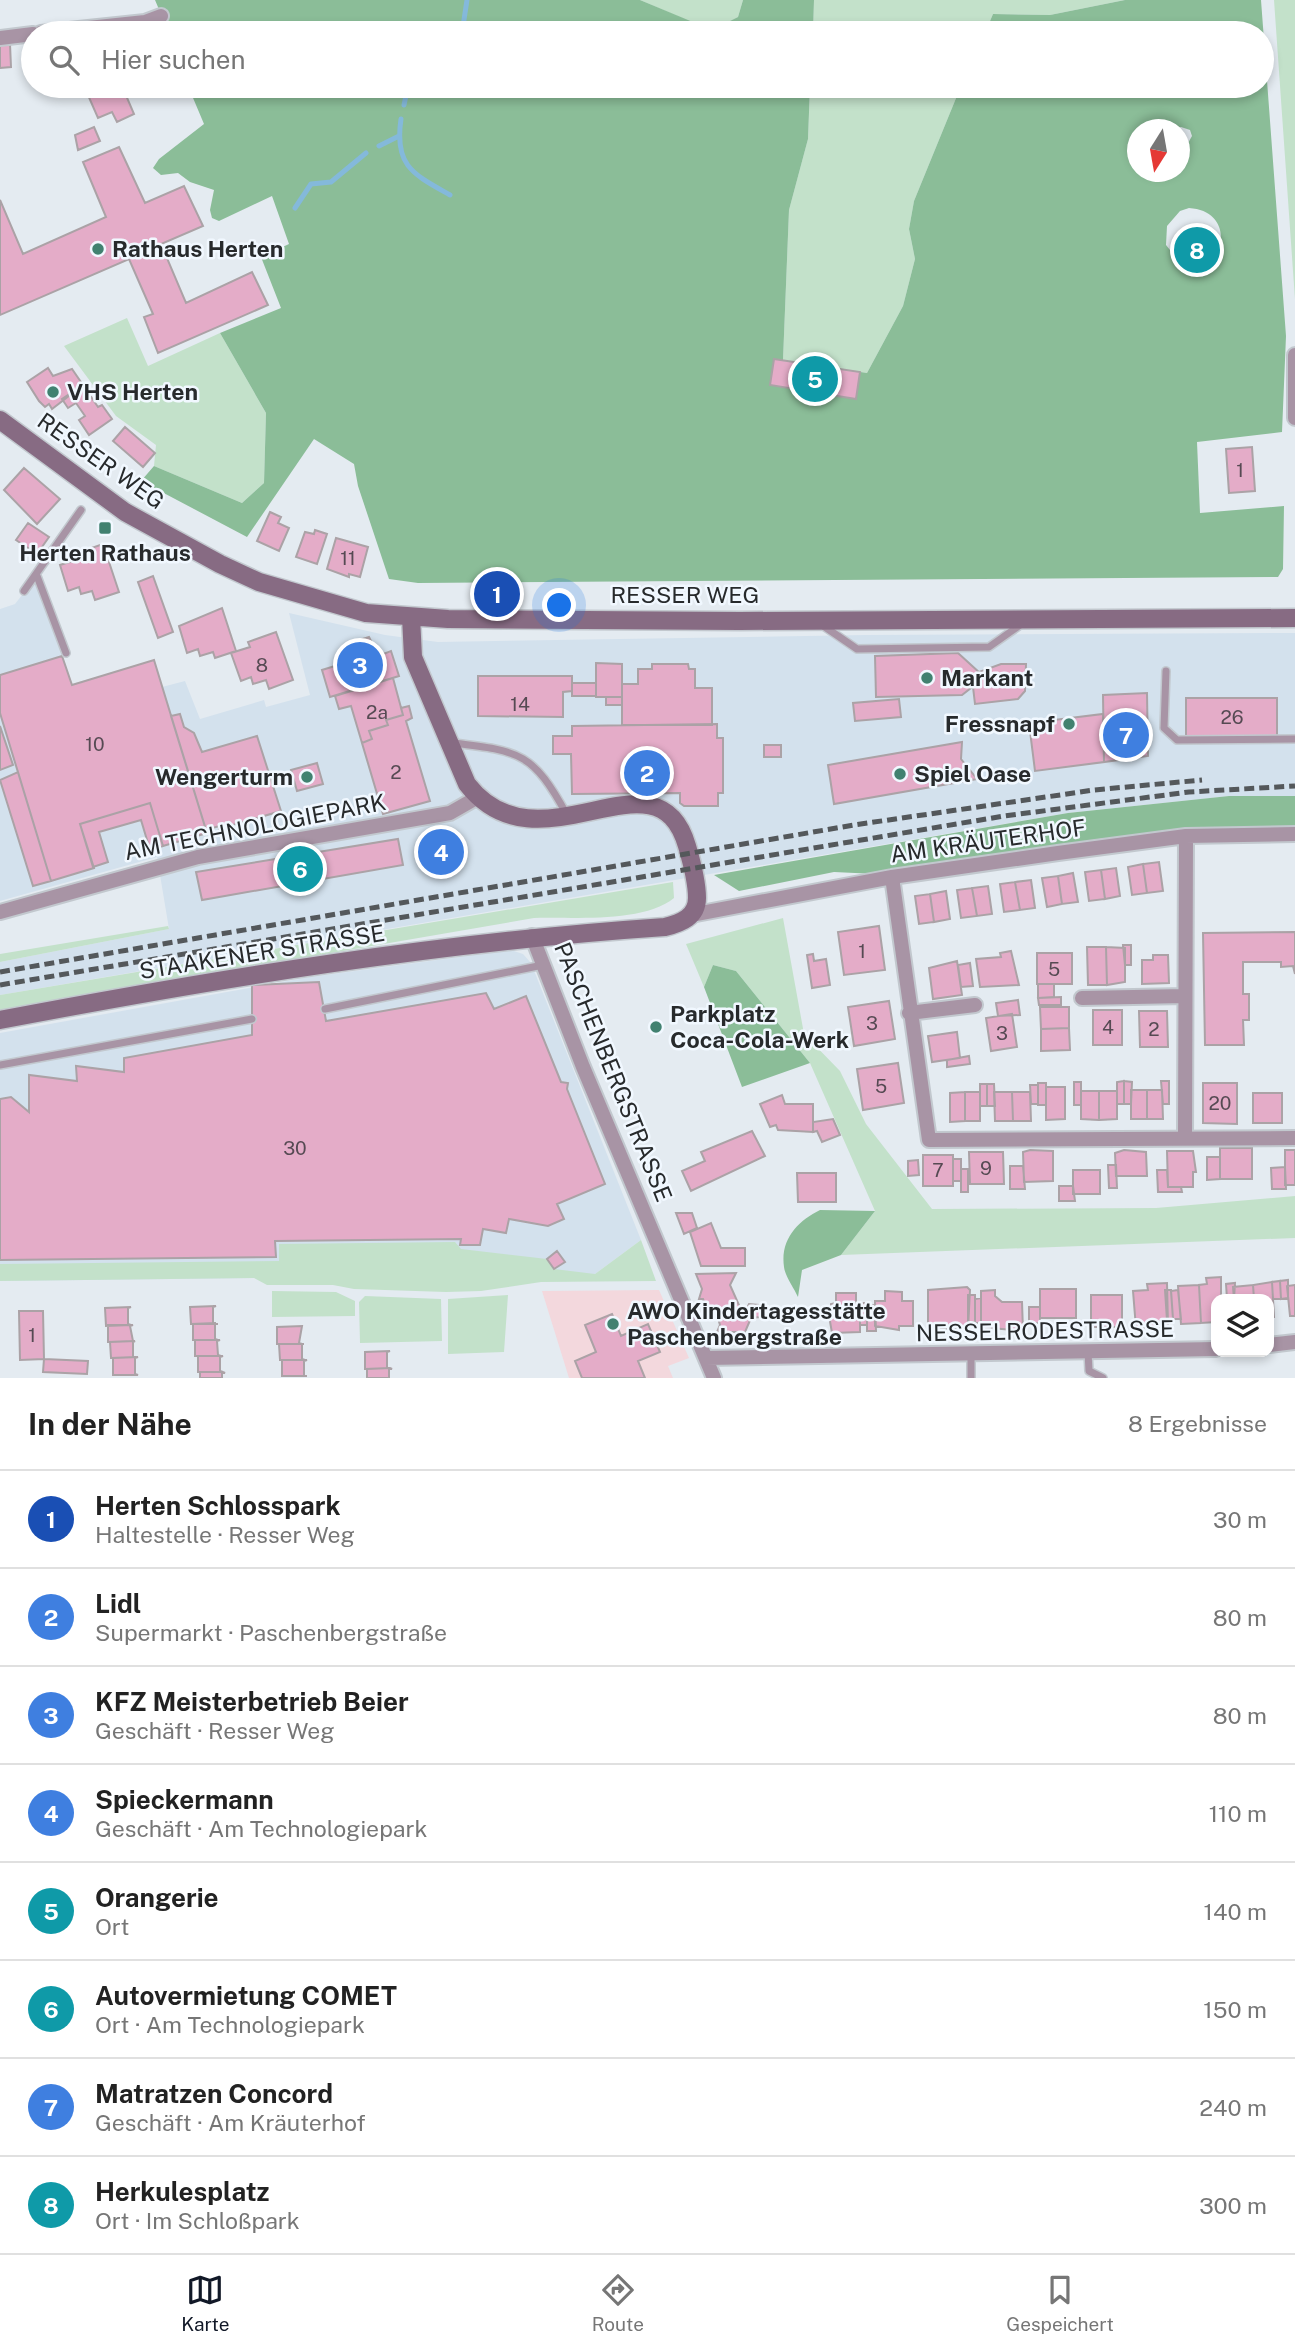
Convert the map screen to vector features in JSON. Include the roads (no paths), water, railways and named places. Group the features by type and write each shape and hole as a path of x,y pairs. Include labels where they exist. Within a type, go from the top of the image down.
{"main road":[{"name":"RESSER WEG","path":"4,426 125,512 220,564 259,582 366,612 411,617 1295,618"},
{"path":"411,617 413,657 467,784 478,797 496,811 531,821 640,804 663,808 680,824 696,885 696,908 691,915"},
{"name":"PASCHENBERGSTRASSE","path":"532,936 665,927 682,923 691,915"},
{"name":"STAAKENER STRASSE","path":"0,1020 308,967 532,936"}],"street":[{"path":"148,21 161,16"},
{"path":"0,38 21,35"},
{"path":"1295,355 1295,418"},
{"name":"AM TECHNOLOGIEPARK","path":"0,912 198,858 450,813 478,797"},
{"name":"AM KRÄUTERHOF","path":"691,915 892,877 1186,836 1295,834"},
{"path":"1185,1138 1186,836"},
{"path":"892,877 909,1013 929,1140 1295,1138"},
{"name":"PASCHENBERGSTRASSE","path":"532,936 714,1378"},
{"path":"1082,998 1185,996"},
{"path":"909,1013 975,1004"},
{"path":"1274,1344 1295,1342"},
{"name":"NESSELRODESTRASSE","path":"706,1358 1211,1349"}],"lane":[{"path":"24,591 81,510"},
{"path":"37,576 66,653"},
{"path":"813,619 857,649 989,647 1030,618"},
{"path":"1166,671 1164,728 1177,740 1295,739"},
{"path":"449,743 519,754 538,770 568,816"},
{"path":"325,1009 542,965"},
{"path":"0,1065 252,1019"},
{"path":"1088,1352 1089,1371 1103,1378"},
{"path":"971,1354 971,1378"}],"waterway":[{"path":"464,21 467,0"},
{"path":"404,105 405,98"},
{"path":"401,119 400,148 409,167 450,195"},
{"path":"379,146 399,136"},
{"path":"295,208 311,184 331,182 366,153"}],"railway":[{"path":"0,972 854,825 1094,790 1202,780"},
{"path":"0,985 1004,816 1189,792 1295,786"}],"place":[{"name":"Rathaus Herten","path":"98,249"},
{"name":"Herkulesplatz","path":"1197,250"},
{"name":"Orangerie","path":"815,379"},
{"name":"VHS Herten","path":"53,392"},
{"name":"Herten Rathaus","path":"105,528"},
{"name":"Herten Schlosspark","path":"497,594"},
{"name":"KFZ Meisterbetrieb Beier","path":"360,665"},
{"name":"Markant","path":"927,678"},
{"name":"Fressnapf","path":"1069,724"},
{"name":"Matratzen Concord","path":"1126,735"},
{"name":"Lidl","path":"647,773"},
{"name":"Spiel Oase","path":"900,774"},
{"name":"Wengerturm","path":"307,777"},
{"name":"Spieckermann","path":"441,852"},
{"name":"Autovermietung COMET","path":"300,869"},
{"name":"Parkplatz Coca-Cola-Werk","path":"656,1027"},
{"name":"AWO Kindertagesstätte Paschenbergstraße","path":"613,1324"}]}
